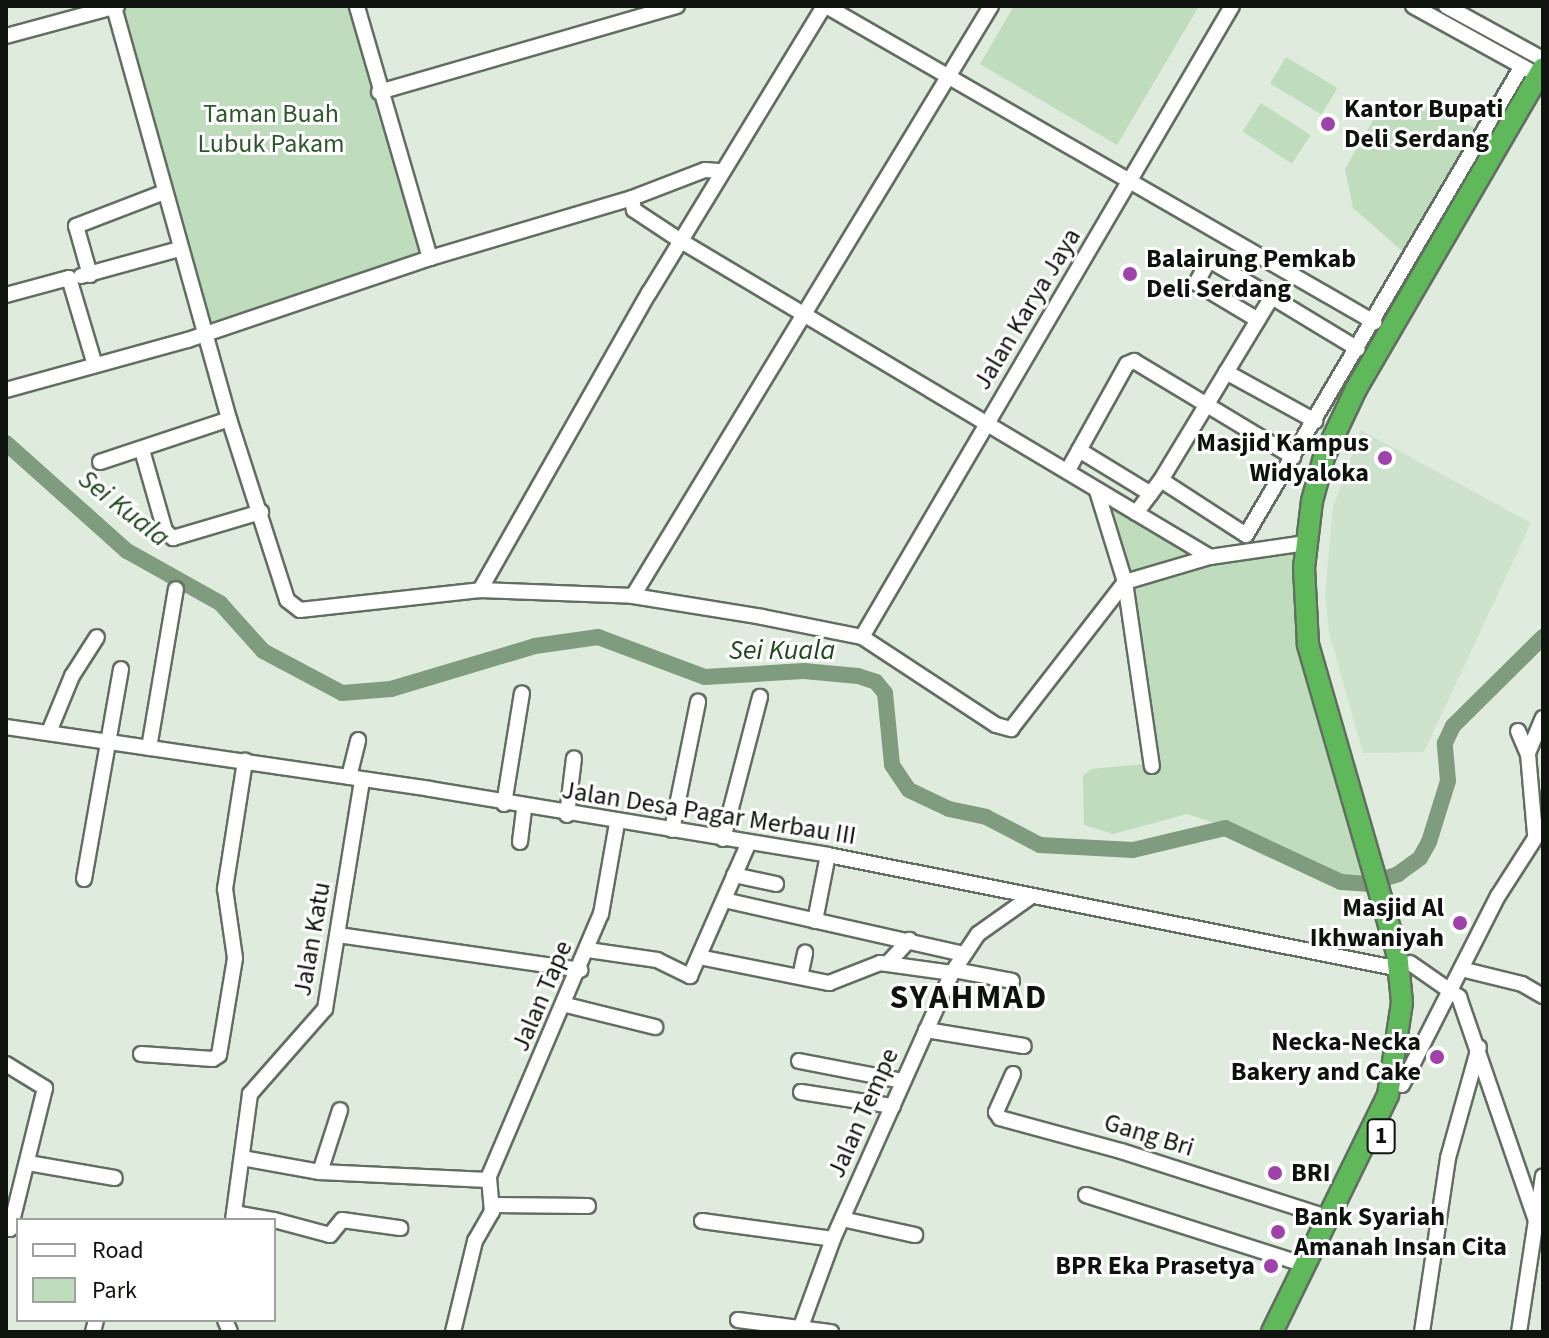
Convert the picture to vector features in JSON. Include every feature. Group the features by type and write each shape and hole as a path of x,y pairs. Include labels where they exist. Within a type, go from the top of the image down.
{"highway":[{"name":"1","path":"1286,1332 1402,1085 1413,1008 1395,925 1308,644 1306,543 1317,479 1344,413 1539,73"},
{"name":"1","path":"1374,858 1319,644 1315,570 1324,503 1336,459 1361,406 1539,73"},
{"name":"1","path":"1272,1332 1330,1218 1393,1075 1405,966"}],"street":[{"path":"6,36 116,6 162,193 229,419 287,600 300,610 480,590 633,596 862,637 996,725 1011,729 1125,582 1210,557 1306,543"},
{"path":"357,6 379,92 430,258"},
{"path":"379,92 677,6"},
{"path":"480,590 721,171 825,6 950,76 1129,184 1374,322"},
{"path":"633,596 991,6"},
{"name":"Jalan Karya Jaya","path":"862,637 1232,6"},
{"path":"1413,6 1539,73"},
{"path":"1446,6 1539,73"},
{"path":"1242,552 1246,535 1374,322 1539,73"},
{"path":"6,390 632,198 705,170 721,171"},
{"path":"90,275 76,226 162,193"},
{"path":"632,198 634,210 681,241 807,312 985,426 1068,470 1097,491 1210,557"},
{"path":"1222,236 1196,283 1258,320"},
{"path":"6,295 179,249"},
{"path":"1209,260 1358,349"},
{"path":"69,278 95,365"},
{"path":"1140,515 1272,297"},
{"path":"1068,470 1130,362 1207,404 1293,457"},
{"path":"1226,372 1315,421"},
{"path":"100,462 229,419"},
{"path":"142,450 165,531 173,538 261,512"},
{"path":"1079,450 1151,494"},
{"path":"1161,480 1246,535"},
{"path":"1097,491 1125,582 1152,766"},
{"path":"1108,523 1121,516 1140,515"},
{"path":"149,748 176,589"},
{"path":"49,732 72,676 97,637"},
{"path":"84,879 121,669"},
{"path":"504,804 522,693"},
{"path":"723,839 760,697"},
{"path":"672,830 698,702"},
{"path":"1528,754 1542,714"},
{"name":"Jalan Desa Pagar Merbau III","path":"6,727 245,761 828,855 1314,955 1405,966"},
{"path":"1402,1085 1450,986 1539,830 1528,754 1518,731"},
{"name":"Jalan Katu","path":"233,1216 250,1094 323,1015 338,935 358,740"},
{"path":"567,815 574,758"},
{"path":"141,1054 213,1059 219,1055 235,958 225,889 245,761"},
{"path":"520,842 524,808"},
{"name":"Jalan Tape","path":"453,1332 490,1190 601,914 617,823"},
{"path":"588,950 657,960 687,977 699,957 749,842"},
{"path":"815,921 828,855"},
{"path":"734,875 776,884"},
{"name":"Jalan Tempe","path":"800,1329 833,1239 953,971 978,934 1028,897"},
{"path":"724,900 963,954"},
{"path":"338,935 580,970"},
{"path":"699,957 835,983 892,964 916,943"},
{"path":"800,977 805,953"},
{"path":"892,964 1012,981"},
{"path":"1405,966 1450,986 1479,1046 1536,1220"},
{"path":"1461,969 1522,984 1543,996"},
{"path":"566,1005 655,1027"},
{"path":"926,1030 1024,1046"},
{"path":"1422,1332 1448,1158 1479,1046"},
{"path":"799,1061 903,1081"},
{"path":"6,1064 45,1084 11,1229"},
{"name":"Gang Bri","path":"1013,1074 996,1112 1000,1118 1124,1152 1330,1218"},
{"path":"801,1092 893,1106"},
{"path":"320,1172 326,1139 340,1110"},
{"path":"242,1158 320,1172 490,1190 588,1206"},
{"path":"28,1163 115,1178"},
{"path":"1519,1332 1543,1176"},
{"path":"1086,1195 1305,1265"},
{"path":"233,1216 253,1218"},
{"path":"842,1219 915,1235"},
{"path":"276,1221 330,1235 342,1220 400,1228"},
{"path":"702,1221 833,1239"},
{"path":"738,1320 831,1332"}],"shaded area":[{"path":"1361,430 1531,523 1424,752 1363,753 1329,632 1325,595 1333,507"}],"green space":[{"name":"Taman Buah Lubuk Pakam","path":"131,6 355,6 425,255 206,324 118,9"},
{"path":"1014,6 1199,6 1117,145 980,64"},
{"path":"1286,57 1337,88 1321,114 1270,84"},
{"path":"1261,103 1310,135 1292,164 1242,132"},
{"path":"1419,104 1483,131 1408,256 1353,208 1345,169 1373,120"},
{"path":"1100,490 1226,558 1302,547 1328,729 1322,732 1366,877 1346,878 1264,839 1187,814 1113,834 1084,825 1083,776 1091,769 1154,763"}],"waterway":[{"name":"Sei Kuala","path":"6,443 127,551 220,603 263,651 342,693 391,689 535,646 598,637 705,677 804,671 858,676 876,682 885,693 892,765 909,790 949,809 986,817 1040,845 1133,850 1225,828 1341,882 1368,884 1398,874 1420,858 1429,842 1448,781 1445,743 1453,726 1543,637"}],"place":[{"name":"Kantor Bupati Deli Serdang","path":"1328,124"},
{"name":"Balairung Pemkab Deli Serdang","path":"1130,274"},
{"name":"Masjid Kampus Widyaloka","path":"1385,458"},
{"name":"Masjid Al Ikhwaniyah","path":"1460,923"},
{"name":"Necka-Necka Bakery and Cake","path":"1437,1057"},
{"name":"BRI","path":"1275,1173"},
{"name":"Bank Syariah Amanah Insan Cita","path":"1278,1232"},
{"name":"BPR Eka Prasetya","path":"1271,1266"}],"district":[{"name":"SYAHMAD","path":"969,998"}]}
